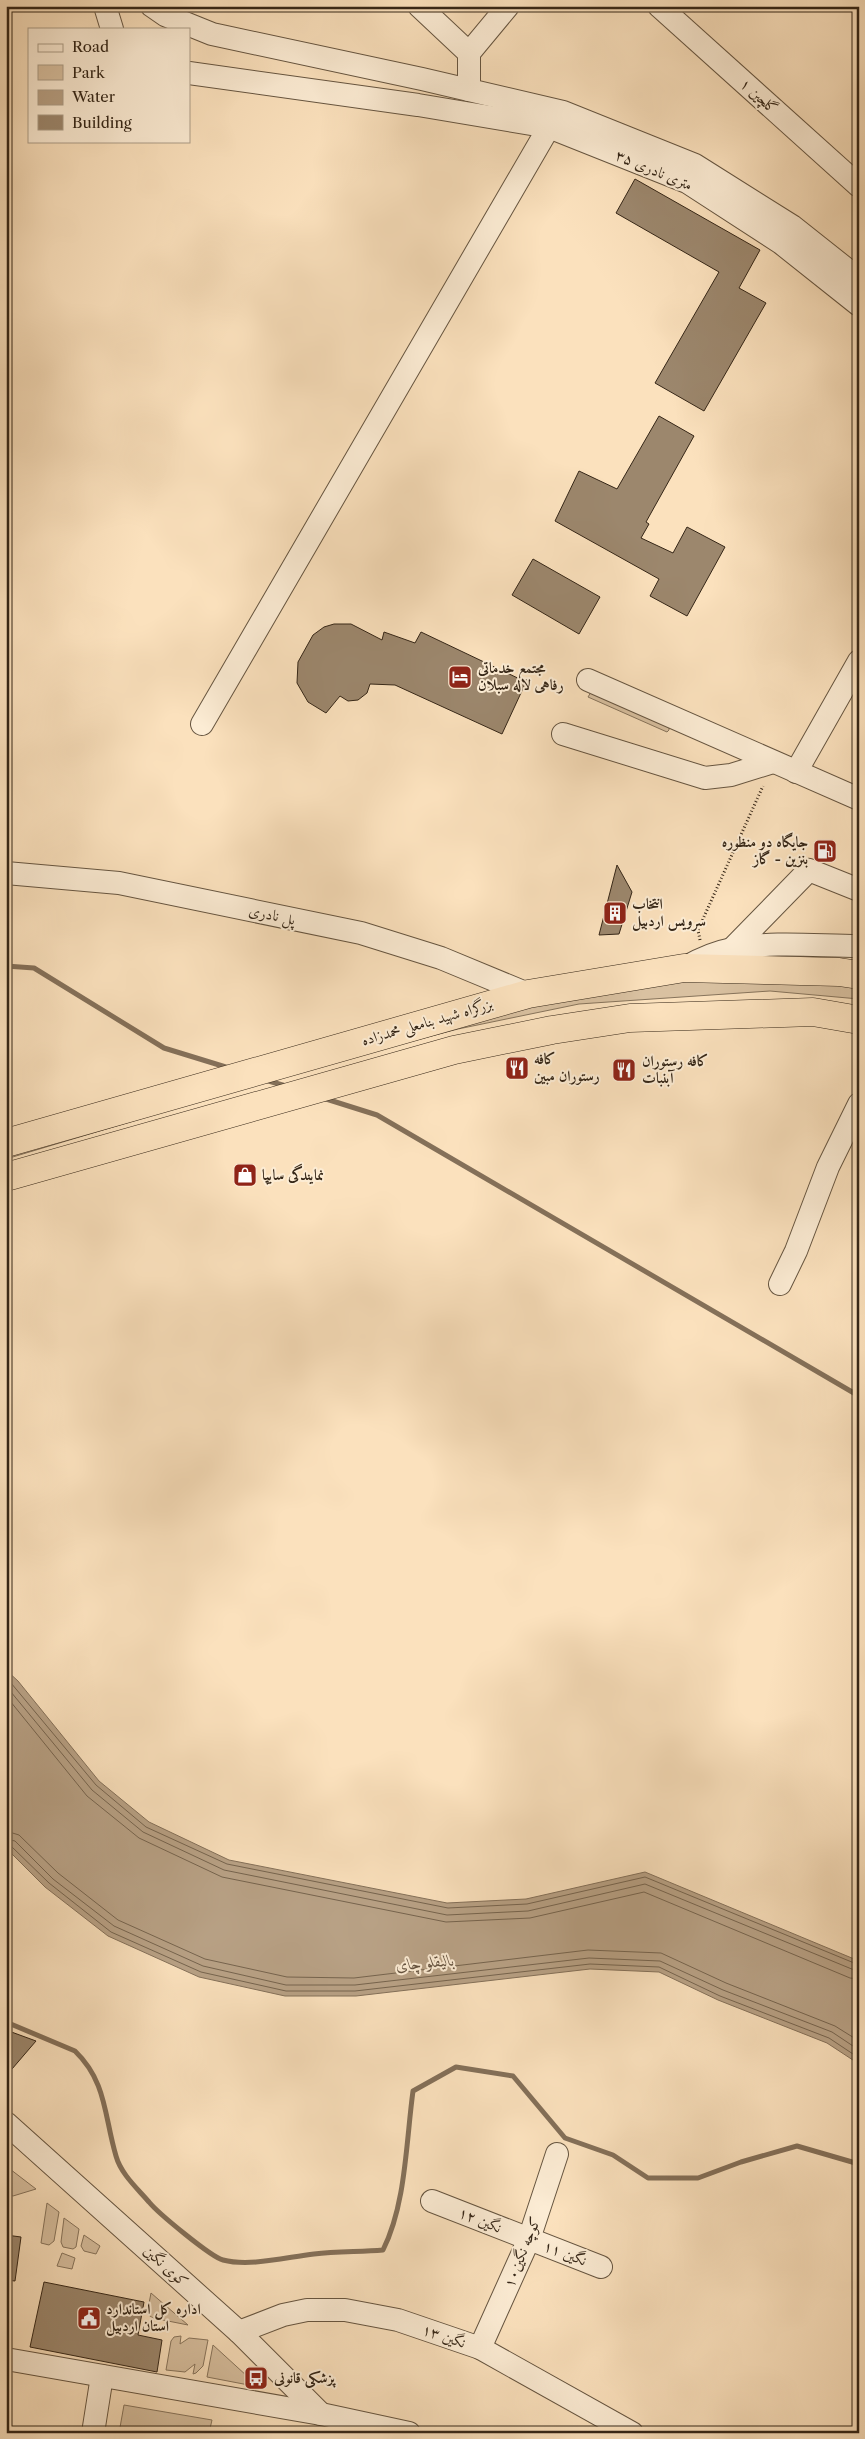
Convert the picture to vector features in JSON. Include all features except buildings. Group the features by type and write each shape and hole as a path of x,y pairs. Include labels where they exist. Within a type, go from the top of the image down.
{"highway":[{"name":"بزرگراه شهید بنامعلی محمدزاده","path":"6,1143 528,994 693,963 839,972 859,975"},
{"path":"6,1177 454,1050 552,1030 630,1018 812,1012 859,1020"}],"street":[{"path":"105,6 112,28"},
{"name":"۳۵ متری نادری","path":"152,6 165,14 212,34 422,79 563,112 695,165 792,226 858,277"},
{"path":"419,6 469,53"},
{"path":"469,90 469,53 508,6"},
{"name":"گلچین ۱","path":"659,6 859,186"},
{"name":"۳۵ متری نادری","path":"190,73 418,105 549,127 687,182 781,242 859,305"},
{"path":"418,105 422,79"},
{"path":"202,724 549,127"},
{"path":"796,772 859,661"},
{"path":"588,680 859,798"},
{"path":"563,734 705,778 731,775 773,762"},
{"path":"732,949 809,870 859,890"},
{"name":"پل نادری","path":"6,873 119,883 361,933 441,958 528,994"},
{"path":"693,963 732,949 772,945 859,946"},
{"path":"780,1284 796,1251 828,1168 859,1104"},
{"name":"کوی نگین","path":"6,2123 239,2332 319,2424"},
{"name":"کوچه نگین۱۰","path":"480,2348 529,2240 558,2154"},
{"name":"نگین ۱۲","path":"432,2201 529,2240"},
{"name":"نگین ۱۱","path":"529,2240 601,2267"},
{"name":"نگین ۱۳","path":"239,2332 283,2315 307,2310 345,2310 398,2320 480,2348 632,2433"},
{"path":"6,2359 102,2376 319,2424 409,2433"},
{"path":"93,2433 102,2376"}],"path":[{"path":"693,963 698,930 773,762"}],"green space":[{"path":"591,692 669,727 669,730 667,732 588,697"},
{"path":"701,980 819,981 859,987 859,999 770,991 579,1004 458,1029 310,1068 6,1159 6,1149 517,1008 654,985"},
{"path":"6,2166 36,2189 13,2196 6,2194"},
{"path":"47,2203 59,2212 54,2241 49,2245 41,2243"},
{"path":"64,2218 79,2229 76,2247 73,2249 63,2247 61,2242"},
{"path":"84,2235 100,2246 96,2254 84,2251 81,2246"},
{"path":"62,2253 75,2258 72,2269 57,2266"},
{"path":"151,2293 188,2325 153,2318 147,2314"},
{"path":"181,2336 180,2344 189,2338 208,2340 203,2366 196,2373 193,2374 195,2364 185,2372 166,2370 171,2341 174,2337"},
{"path":"213,2345 259,2387 207,2377"},
{"path":"124,2405 212,2420 209,2433 119,2433"}],"water":[{"name":"بالیقلو چای","path":"6,1670 18,1681 99,1781 149,1822 229,1860 447,1903 526,1899 645,1872 859,1961 859,2064 827,2043 718,2000 659,1972 590,1969 356,1996 285,1996 199,1977 108,1936 45,1887 6,1848"}],"waterway":[{"path":"6,966 34,968 164,1048 229,1068"},
{"path":"265,1080 286,1086"},
{"path":"323,1098 377,1115 859,1396"},
{"path":"6,2022 75,2051 85,2063 99,2087 118,2163 125,2175 154,2208 185,2234 217,2257 234,2262 257,2262 323,2253 383,2250 391,2232 401,2193 413,2091 456,2067 513,2076 565,2138 613,2155 648,2178 698,2178 741,2162 797,2146 859,2164"}],"place":[{"name":"مجتمع خدماتی رفاهی لاله سبلان","path":"460,677"},
{"name":"جایگاه دو منظوره بنزین - گاز","path":"825,851"},
{"name":"انتخاب سرویس اردبیل","path":"615,913"},
{"name":"کافه رستوران مبین","path":"517,1068"},
{"name":"کافه رستوران آبنبات","path":"624,1070"},
{"name":"نمایندگی سایپا","path":"245,1175"},
{"name":"اداره کل استاندارد استان اردبیل","path":"89,2318"},
{"name":"پزشکی قانونی","path":"256,2378"}]}
